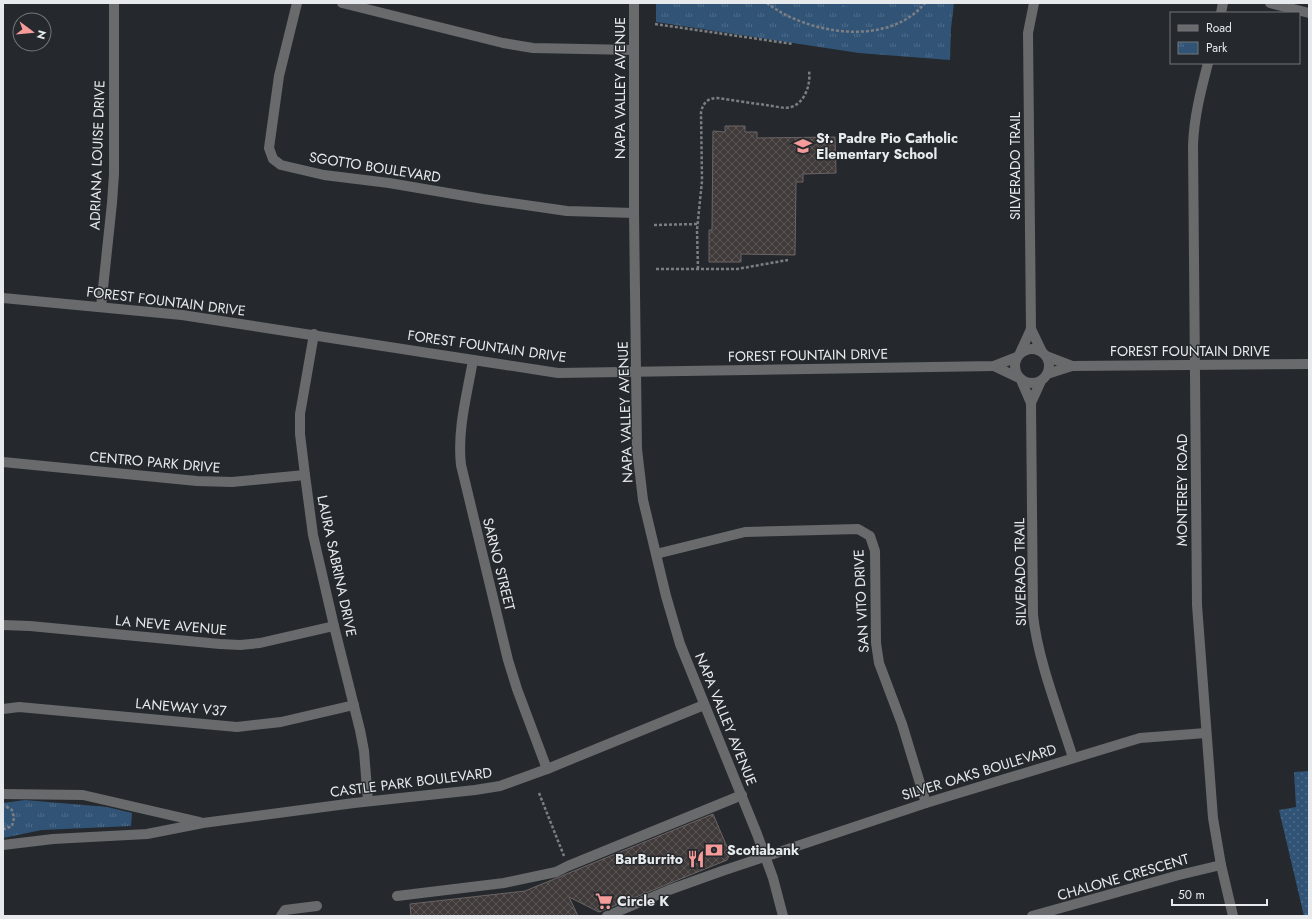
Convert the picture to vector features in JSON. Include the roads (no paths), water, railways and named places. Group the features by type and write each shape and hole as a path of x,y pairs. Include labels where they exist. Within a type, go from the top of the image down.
{"street":[{"name":"ADRIANA LOUISE DRIVE","path":"101,307 114,174 114,3"},
{"name":"SGOTTO BOULEVARD","path":"297,3 279,76 269,148 273,159 281,165 324,175 389,182 483,199 567,211 634,213"},
{"path":"342,3 503,43 533,48 634,50"},
{"name":"NAPA VALLEY AVENUE","path":"634,3 634,213 637,449 643,500 680,644 742,796 773,878 783,916"},
{"name":"SILVERADO TRAIL","path":"1034,3 1028,33 1031,329 1044,354"},
{"path":"1270,3 1309,13"},
{"name":"MONTEREY ROAD","path":"1208,64 1198,102 1194,128 1197,605 1213,818 1221,865 1233,916"},
{"name":"FOREST FOUNTAIN DRIVE","path":"3,298 182,315 558,372 994,366 1018,355"},
{"name":"SILVERADO TRAIL","path":"1018,355 1031,329"},
{"name":"LAURA SABRINA DRIVE","path":"314,334 300,414 300,434 313,535 364,751 368,801"},
{"path":"1031,349 1036,349 1044,354 1049,366 1044,378 1030,384 1019,378 1014,367 1018,355 1025,350 1031,349"},
{"name":"FOREST FOUNTAIN DRIVE","path":"1044,354 1072,366"},
{"name":"SARNO STREET","path":"473,360 460,432 459,449 461,465 508,660 517,689 547,769"},
{"name":"FOREST FOUNTAIN DRIVE","path":"1044,378 1072,366 1309,364"},
{"name":"FOREST FOUNTAIN DRIVE","path":"994,366 1019,378"},
{"name":"SILVERADO TRAIL","path":"1019,378 1031,403 1033,596 1035,631 1042,659 1073,758"},
{"name":"SILVERADO TRAIL","path":"1031,403 1044,378"},
{"name":"CENTRO PARK DRIVE","path":"3,462 197,481 232,482 305,475"},
{"name":"SAN VITO DRIVE","path":"656,554 744,532 858,529 870,536 875,551 876,643 879,663 902,724 926,803"},
{"name":"LA NEVE AVENUE","path":"3,625 30,626 240,645 260,643 334,626"},
{"name":"LANEWAY V37","path":"3,709 19,707 237,726 281,722 354,705"},
{"name":"CASTLE PARK BOULEVARD","path":"3,845 53,839 147,834 203,822 500,786 547,769 704,705"},
{"name":"SILVER OAKS BOULEVARD","path":"607,916 669,890 765,857 926,803 1073,758 1140,738 1206,733"},
{"name":"CASTLE PARK BOULEVARD","path":"3,794 83,795 203,822"},
{"path":"398,896 504,883 556,872 742,796"},
{"name":"CHALONE CRESCENT","path":"1032,916 1179,875 1221,865"},
{"path":"281,916 285,910 317,906"}],"place":[{"name":"St. Padre Pio Catholic Elementary School","path":"803,146"},
{"name":"Scotiabank","path":"714,850"},
{"name":"BarBurrito","path":"696,859"},
{"name":"Circle K","path":"604,901"}]}
